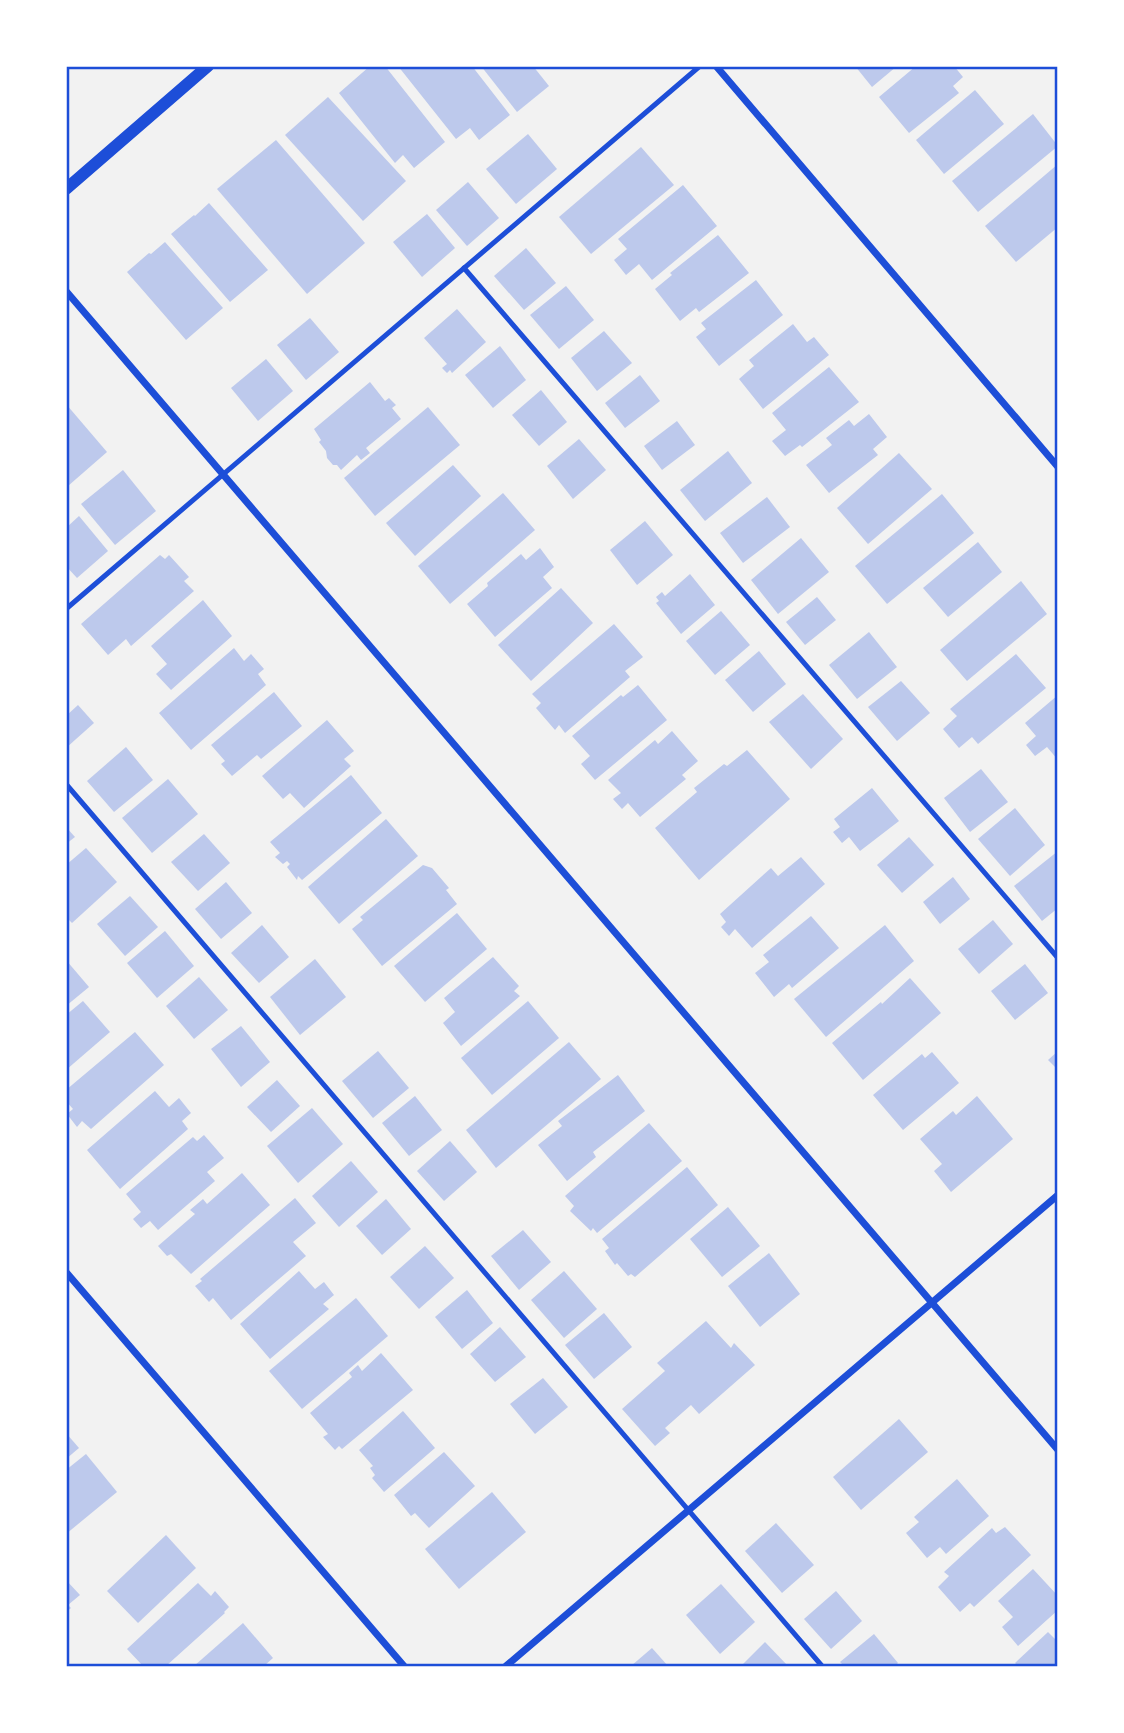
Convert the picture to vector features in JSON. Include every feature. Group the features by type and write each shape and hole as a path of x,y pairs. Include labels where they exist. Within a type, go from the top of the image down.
{"street":[{"path":"66,188 208,66"},
{"path":"716,66 1058,467"},
{"path":"66,291 1058,1450"},
{"path":"506,1667 1058,1195"},
{"path":"66,1272 404,1667"}],"lane":[{"path":"66,609 700,66"},
{"path":"464,268 1058,958"},
{"path":"66,784 822,1667"}],"building":[{"path":"370,66 385,66 445,142 414,168 403,155 395,163 339,93"},
{"path":"398,66 472,66 510,115 479,140 470,128 456,139"},
{"path":"481,66 533,66 549,86 517,112"},
{"path":"855,66 897,66 872,87"},
{"path":"916,66 954,66 963,77 953,86 959,93 909,133 879,97"},
{"path":"975,90 1004,124 944,174 916,140"},
{"path":"328,97 406,181 363,221 285,135"},
{"path":"1033,114 1058,146 978,212 952,181"},
{"path":"528,134 557,169 516,204 486,169"},
{"path":"276,140 365,243 307,294 217,189"},
{"path":"641,147 674,185 591,254 559,217"},
{"path":"1058,164 1058,227 1016,262 985,226"},
{"path":"468,182 499,218 467,246 436,210"},
{"path":"683,185 717,226 652,280 639,264 626,275 614,260 627,249 618,239"},
{"path":"209,203 268,270 230,302 171,234"},
{"path":"427,214 455,248 422,277 393,242"},
{"path":"718,235 749,273 699,312 696,308 680,321 655,289 672,275 670,273"},
{"path":"165,242 223,308 186,340 127,272"},
{"path":"526,248 556,283 524,310 494,276"},
{"path":"756,280 783,315 719,366 696,337 706,329 701,323"},
{"path":"566,286 594,320 559,349 530,315"},
{"path":"457,309 486,342 452,373 450,370 447,373 442,368 447,364 424,338"},
{"path":"310,318 339,352 306,380 277,345"},
{"path":"793,324 807,342 814,337 829,355 763,409 739,379 754,366 749,360"},
{"path":"604,331 632,363 597,391 571,358"},
{"path":"500,346 526,380 493,408 465,375"},
{"path":"266,359 293,391 258,421 231,388"},
{"path":"829,367 859,402 802,447 800,445 785,456 772,441 786,430 772,413"},
{"path":"640,375 660,401 625,428 605,403"},
{"path":"370,382 385,401 389,398 396,405 392,408 401,419 366,448 370,453 361,460 357,455 341,470 327,458 314,429"},
{"path":"541,390 567,422 539,446 512,415"},
{"path":"66,404 107,452 68,486 66,484"},
{"path":"428,407 460,445 375,516 344,478"},
{"path":"869,414 887,437 873,449 878,455 829,493 806,465 832,445 826,438 849,420 854,426"},
{"path":"677,421 695,445 662,470 644,446"},
{"path":"579,439 606,470 573,499 547,466"},
{"path":"728,451 752,483 705,521 680,490"},
{"path":"899,453 932,489 868,544 837,508"},
{"path":"453,465 481,496 415,556 386,523"},
{"path":"123,470 156,511 115,545 81,504"},
{"path":"503,493 535,530 450,604 418,566"},
{"path":"942,494 974,533 887,604 855,566"},
{"path":"767,497 790,527 743,563 720,533"},
{"path":"79,516 108,551 77,578 66,566 66,528"},
{"path":"645,521 673,555 637,585 610,550"},
{"path":"801,538 829,572 778,614 751,580"},
{"path":"978,542 1002,572 948,617 923,588"},
{"path":"540,548 554,567 543,577 552,588 495,637 467,604 521,554 526,560"},
{"path":"160,555 165,559 169,555 189,577 184,581 194,591 131,646 126,639 108,655 81,624"},
{"path":"690,574 715,605 681,634 656,603 659,601 656,597 662,592 665,596"},
{"path":"1021,581 1047,614 967,681 940,650"},
{"path":"561,588 593,623 531,681 498,645"},
{"path":"817,597 836,620 805,645 786,622"},
{"path":"203,600 232,636 171,690 156,674 167,664 151,646"},
{"path":"721,611 750,645 715,675 686,641"},
{"path":"614,624 643,657 625,671 630,677 565,733 559,725 555,730 536,708 541,703 532,694"},
{"path":"869,632 897,667 857,699 829,665"},
{"path":"234,648 244,661 251,654 264,669 258,674 266,685 191,750 159,713"},
{"path":"759,651 786,684 753,712 725,680"},
{"path":"1016,654 1046,688 978,744 972,737 959,748 943,729 957,716 950,709"},
{"path":"901,681 930,713 897,741 868,707"},
{"path":"638,685 667,720 595,780 581,764 590,756 572,736 621,695 623,697"},
{"path":"274,692 302,726 261,759 257,755 232,776 221,764 225,761 211,745"},
{"path":"803,694 843,739 811,769 769,722"},
{"path":"1058,695 1058,760 1047,747 1035,756 1026,745 1036,736 1025,723"},
{"path":"78,705 94,723 66,748 66,716"},
{"path":"327,720 354,751 344,759 351,766 304,808 290,793 283,799 262,776"},
{"path":"672,731 698,761 682,775 686,779 640,817 628,803 622,809 613,799 621,793 608,780 655,740 658,744"},
{"path":"126,747 153,780 114,812 87,781"},
{"path":"747,750 790,799 699,880 655,828 697,792 694,788"},
{"path":"981,769 1008,802 970,832 944,798"},
{"path":"351,775 382,813 302,880 298,876 297,880 287,867 290,864 287,861 283,864 275,857 280,853 270,842"},
{"path":"168,779 198,814 152,853 122,818"},
{"path":"872,788 899,821 860,851 849,837 842,843 833,832 840,827 834,819"},
{"path":"1015,808 1045,845 1010,876 978,839"},
{"path":"386,819 418,856 339,924 308,887"},
{"path":"66,827 75,837 66,844"},
{"path":"204,834 230,863 198,891 171,862"},
{"path":"909,837 934,865 902,893 877,865"},
{"path":"86,848 117,882 72,923 66,917 66,865"},
{"path":"1058,851 1058,908 1042,921 1014,886"},
{"path":"801,857 825,884 752,948 735,929 729,936 721,927 726,922 720,914 771,868 778,876"},
{"path":"423,865 432,868 449,888 446,890 457,904 382,966 352,929 363,920 360,917"},
{"path":"953,877 970,899 940,924 923,902"},
{"path":"226,882 252,913 221,939 195,909"},
{"path":"130,896 158,927 125,956 97,924"},
{"path":"457,913 487,949 425,1002 394,966"},
{"path":"811,916 839,948 792,988 789,984 774,997 755,973 769,962 763,955"},
{"path":"993,920 1013,944 979,974 958,949"},
{"path":"262,925 289,957 259,983 231,953"},
{"path":"885,925 914,961 826,1037 794,999"},
{"path":"165,931 194,966 157,998 127,963"},
{"path":"493,957 519,986 514,991 520,996 461,1046 443,1023 455,1012 444,998"},
{"path":"315,959 346,997 300,1035 270,997"},
{"path":"66,960 89,987 66,1006"},
{"path":"1025,964 1048,993 1015,1020 991,991"},
{"path":"199,977 228,1010 194,1039 166,1006"},
{"path":"910,978 941,1013 863,1080 832,1043"},
{"path":"83,1001 110,1032 66,1070 66,1015"},
{"path":"528,1001 559,1038 492,1095 461,1058"},
{"path":"241,1026 270,1062 241,1087 211,1049"},
{"path":"135,1032 164,1065 91,1129 82,1121 77,1127 67,1114 73,1109 66,1101 66,1090"},
{"path":"569,1042 601,1079 496,1168 466,1130"},
{"path":"378,1051 409,1088 373,1118 342,1081"},
{"path":"1058,1051 1058,1070 1048,1060"},
{"path":"932,1052 959,1083 903,1130 873,1095 922,1054 925,1058"},
{"path":"618,1075 645,1111 593,1152 596,1157 567,1181 538,1145 562,1126 558,1121"},
{"path":"277,1080 300,1106 271,1132 247,1107"},
{"path":"155,1091 169,1107 179,1098 191,1113 182,1121 188,1129 120,1189 87,1150"},
{"path":"415,1096 442,1130 409,1156 382,1123"},
{"path":"977,1096 1013,1139 951,1192 934,1171 942,1164 920,1139 953,1111 956,1115"},
{"path":"312,1108 343,1144 298,1183 267,1146"},
{"path":"649,1123 682,1161 597,1233 593,1228 591,1231 570,1211 574,1206 565,1196"},
{"path":"204,1135 224,1158 207,1172 215,1181 158,1230 150,1221 141,1228 133,1219 141,1212 126,1194 193,1137 197,1141"},
{"path":"450,1141 477,1172 444,1201 417,1171"},
{"path":"351,1161 378,1192 339,1227 312,1196"},
{"path":"687,1167 718,1205 635,1277 631,1274 628,1276 617,1263 615,1265 605,1251 609,1248 602,1239"},
{"path":"242,1173 270,1205 191,1274 171,1254 167,1256 158,1246 195,1214 190,1210 203,1199 207,1204"},
{"path":"295,1198 316,1223 293,1242 306,1256 231,1320 213,1298 209,1302 195,1286"},
{"path":"386,1199 411,1229 382,1255 356,1226"},
{"path":"728,1207 760,1246 722,1277 690,1239"},
{"path":"523,1230 551,1262 519,1290 491,1256"},
{"path":"425,1246 454,1278 419,1309 390,1277"},
{"path":"769,1253 800,1294 760,1327 728,1286"},
{"path":"299,1271 315,1289 324,1282 334,1295 323,1304 329,1309 270,1359 240,1324"},
{"path":"564,1271 597,1309 564,1338 531,1300"},
{"path":"467,1290 493,1323 462,1349 435,1317"},
{"path":"356,1298 388,1336 302,1409 269,1371"},
{"path":"604,1313 632,1347 594,1379 565,1345"},
{"path":"706,1321 731,1348 734,1343 755,1365 699,1414 691,1405 665,1428 670,1433 655,1446 622,1409 665,1371 657,1363"},
{"path":"500,1327 526,1357 495,1382 470,1354"},
{"path":"381,1353 413,1390 342,1449 339,1446 335,1450 323,1437 328,1434 310,1413 352,1377 349,1373 358,1365 362,1371"},
{"path":"543,1378 568,1407 535,1434 510,1404"},
{"path":"403,1411 435,1448 384,1492 372,1478 375,1475 370,1468 373,1466 359,1450"},
{"path":"899,1419 928,1452 861,1510 833,1477"},
{"path":"66,1433 79,1448 66,1459"},
{"path":"444,1452 475,1486 429,1528 415,1513 411,1516 394,1495"},
{"path":"86,1454 117,1492 66,1534 66,1470"},
{"path":"957,1479 989,1516 946,1554 940,1547 927,1558 906,1533 919,1522 914,1517"},
{"path":"492,1492 526,1532 459,1589 425,1549"},
{"path":"776,1523 814,1565 782,1593 745,1551"},
{"path":"1005,1527 1031,1555 974,1607 970,1603 960,1612 938,1587 949,1576 944,1572 992,1528 996,1533"},
{"path":"166,1535 196,1568 138,1623 107,1591"},
{"path":"1033,1569 1058,1596 1058,1610 1018,1646 1002,1627 1013,1617 998,1601"},
{"path":"66,1580 80,1595 68,1605 71,1608 66,1612"},
{"path":"198,1583 211,1596 215,1591 229,1607 166,1666 143,1666 127,1649"},
{"path":"721,1584 755,1622 720,1654 686,1615"},
{"path":"836,1591 862,1621 831,1649 804,1619"},
{"path":"243,1623 273,1658 264,1666 194,1666"},
{"path":"1048,1632 1058,1642 1058,1666 1018,1666 1015,1663"},
{"path":"874,1634 898,1663 895,1666 844,1666 840,1662"},
{"path":"765,1642 788,1666 741,1666"},
{"path":"652,1648 668,1666 631,1666"}]}
